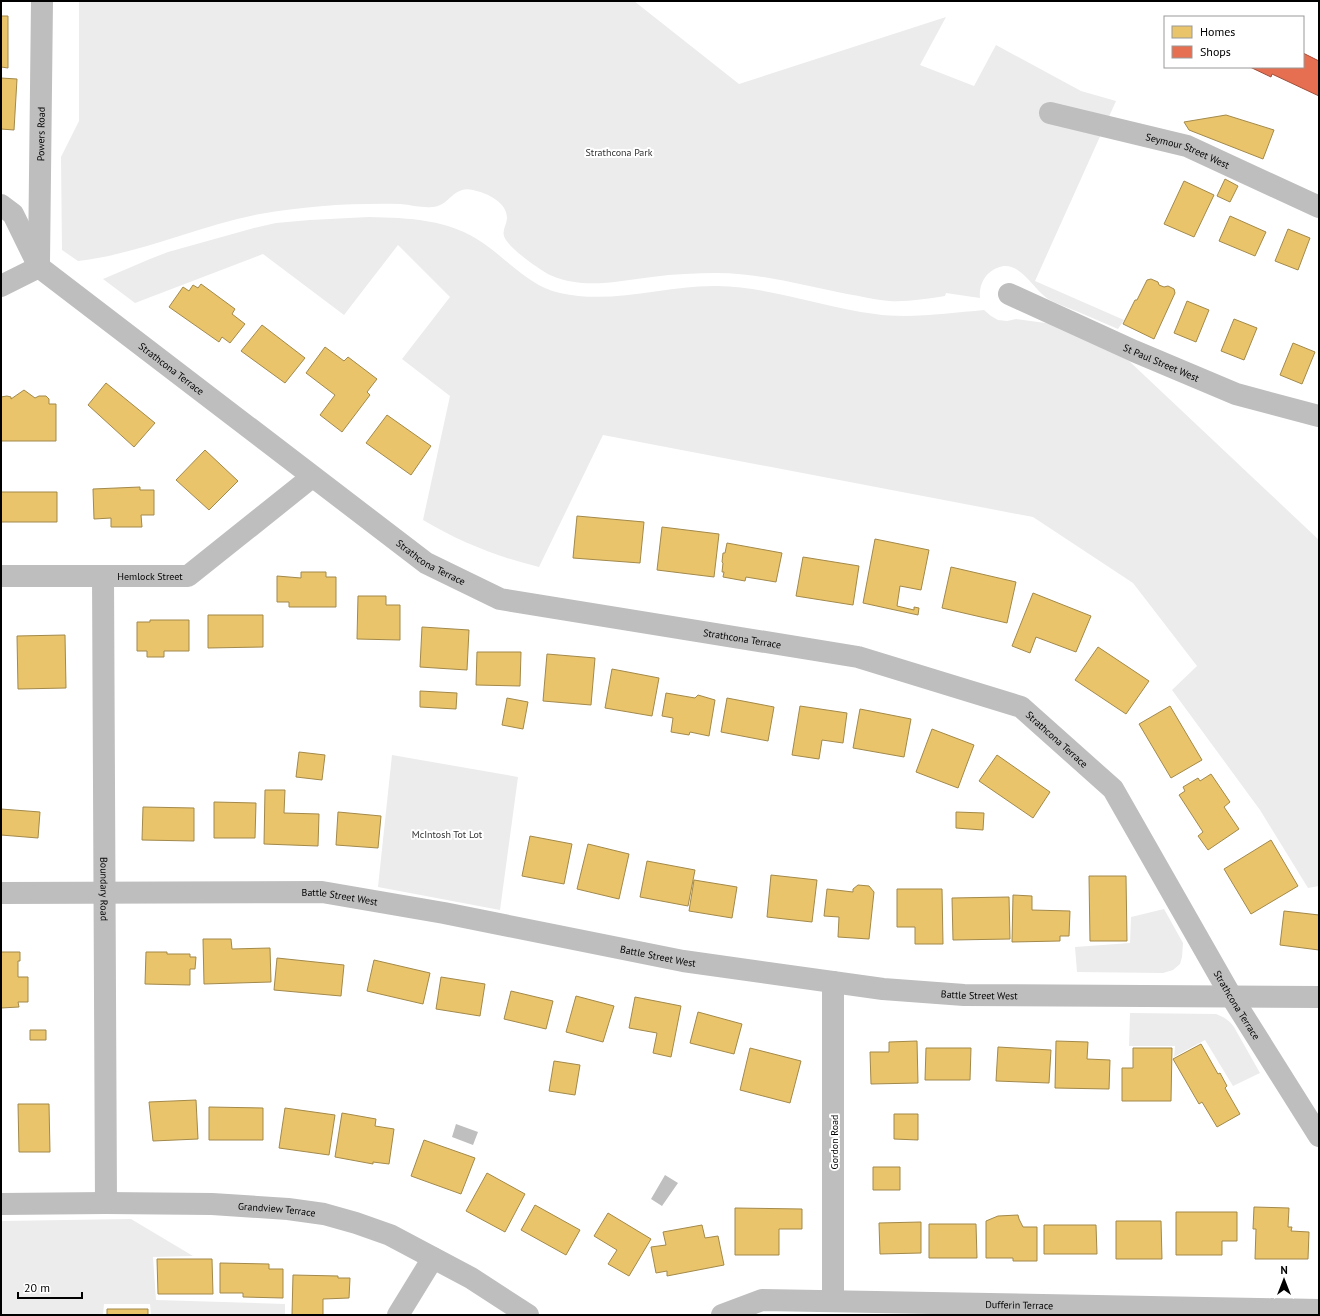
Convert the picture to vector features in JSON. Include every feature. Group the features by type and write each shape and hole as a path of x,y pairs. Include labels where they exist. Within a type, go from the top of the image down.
{"street":[{"name":"Powers Road","path":"39,268 42,1"},
{"name":"Seymour Street West","path":"1050,113 1188,146 1319,207"},
{"path":"1,205 13,214 39,268 1,286"},
{"name":"Strathcona Terrace","path":"39,268 426,564 500,599 858,657 1021,707 1113,789 1231,996 1319,1136"},
{"name":"St Paul Street West","path":"1009,294 1134,351 1236,394 1319,416"},
{"name":"Hemlock Street","path":"1,576 188,576 312,477"},
{"name":"Boundary Road","path":"102,576 106,1203"},
{"name":"Battle Street West","path":"1,893 322,892 444,913 683,960 883,989 964,995 1319,996"},
{"name":"Gordon Road","path":"833,982 833,1301"},
{"name":"Grandview Terrace","path":"1,1204 212,1204 288,1209 324,1214 390,1235 471,1278 528,1315"},
{"path":"398,1315 433,1258"},
{"name":"Dufferin Terrace","path":"722,1315 762,1300 1319,1310"}],"green space":[{"name":"Strathcona Park","path":"79,1 634,1 739,84 946,17 920,65 974,86 996,45 1081,91 1116,101 1035,281 1124,320 1118,329 1048,299 1041,294 1022,273 1015,268 1007,266 999,267 984,278 980,291 980,298 946,293 945,296 903,301 878,300 782,280 750,275 709,273 685,274 601,283 563,280 550,275 539,268 517,252 506,241 504,232 507,218 504,207 500,203 490,196 478,191 466,189 456,193 443,204 432,207 400,204 365,204 312,207 260,214 214,225 124,252 78,261 62,250 61,157 79,121"},
{"path":"369,217 414,219 443,224 456,229 483,243 538,285 560,293 600,297 639,294 678,288 717,286 737,287 777,293 836,307 875,314 902,316 930,315 984,310 998,320 1007,321 1016,319 1060,325 1111,344 1319,540 1319,886 1308,888 1260,810 1172,690 1197,666 1133,583 1033,517 603,435 539,567 509,559 465,542 423,520 450,396 402,359 450,297 398,245 344,315 263,254 135,303 103,279 168,252 254,228 276,223"},
{"name":"McIntosh Tot Lot","path":"392,755 518,777 500,910 378,887"},
{"path":"1164,909 1183,943 1180,964 1173,970 1163,973 1077,972 1075,947 1130,943 1131,917"},
{"path":"1130,1013 1216,1014 1221,1016 1234,1027 1260,1073 1233,1086 1205,1040 1174,1057 1175,1046 1129,1046"},
{"path":"131,1219 193,1256 153,1257 156,1300 285,1304 285,1315 151,1315 150,1304 104,1304 103,1315 1,1315 1,1221"}],"shaded area":[{"path":"456,1124 478,1132 473,1145 452,1137"},
{"path":"665,1175 678,1183 662,1206 651,1199"}],"building: Homes":[{"path":"1,16 8,16 8,68 1,67"},
{"path":"1,78 17,79 14,130 1,129"},
{"path":"1226,115 1274,130 1263,159 1189,130 1184,122"},
{"path":"1225,179 1238,186 1230,202 1217,196"},
{"path":"1184,181 1214,195 1194,237 1164,224"},
{"path":"1230,216 1266,232 1255,256 1219,241"},
{"path":"1288,229 1310,238 1298,270 1275,261"},
{"path":"1151,279 1158,282 1159,285 1164,287 1168,286 1174,289 1175,293 1154,339 1123,324 1147,280"},
{"path":"201,284 235,309 232,314 245,324 230,343 222,337 219,342 169,307 183,287 189,291 193,285 198,288"},
{"path":"1187,301 1209,310 1196,342 1174,333"},
{"path":"1234,319 1257,328 1244,360 1221,351"},
{"path":"262,325 305,358 285,383 241,351"},
{"path":"1293,343 1315,352 1302,384 1280,375"},
{"path":"325,347 344,361 348,357 377,379 367,392 370,395 342,432 320,415 335,395 306,373"},
{"path":"106,383 155,423 134,447 88,405"},
{"path":"24,390 35,398 39,396 46,396 49,399 49,404 56,404 56,441 1,441 1,397 7,396 11,397 11,399"},
{"path":"387,415 431,446 411,475 366,443"},
{"path":"205,450 238,481 209,510 176,480"},
{"path":"140,487 140,490 154,490 154,515 141,515 142,527 111,527 111,518 94,519 93,489"},
{"path":"1,492 57,492 57,522 1,522"},
{"path":"577,516 644,522 640,563 573,558"},
{"path":"662,527 719,534 714,577 657,570"},
{"path":"875,539 929,550 921,590 900,586 897,606 914,610 914,607 919,608 918,615 863,603"},
{"path":"727,543 782,553 776,582 746,577 745,581 723,577 723,553 725,553"},
{"path":"803,557 859,566 853,605 796,596"},
{"path":"951,567 1016,582 1007,623 942,608"},
{"path":"301,572 326,572 326,577 336,577 336,607 289,607 289,602 277,602 277,576 301,578"},
{"path":"1033,593 1091,616 1076,652 1036,637 1030,653 1012,646"},
{"path":"358,596 386,596 386,605 400,605 400,640 357,639"},
{"path":"208,615 263,615 263,647 208,648"},
{"path":"150,620 189,620 189,651 164,651 164,657 147,657 147,651 137,651 137,622 150,622"},
{"path":"422,627 469,630 467,670 420,667"},
{"path":"65,635 66,688 18,689 17,636"},
{"path":"1098,647 1149,681 1126,714 1075,680"},
{"path":"477,652 521,652 520,686 476,685"},
{"path":"547,654 595,658 591,705 543,701"},
{"path":"612,669 659,678 652,716 605,708"},
{"path":"420,691 457,693 456,709 420,707"},
{"path":"666,693 695,698 698,695 715,700 709,736 690,732 689,735 671,732 673,718 662,716"},
{"path":"507,698 528,702 523,729 502,725"},
{"path":"727,698 774,707 768,741 721,732"},
{"path":"800,706 847,713 843,743 822,740 819,759 792,755"},
{"path":"1170,706 1202,760 1171,778 1139,724"},
{"path":"860,709 911,719 904,757 853,748"},
{"path":"932,729 974,745 958,788 916,772"},
{"path":"299,752 325,755 322,780 296,777"},
{"path":"997,755 1050,792 1033,818 979,781"},
{"path":"1211,774 1230,802 1224,807 1239,829 1208,850 1198,836 1203,832 1179,795 1185,791 1183,787 1198,778 1200,781"},
{"path":"265,790 285,790 284,813 319,814 318,846 264,844"},
{"path":"214,802 256,803 255,838 214,838"},
{"path":"143,807 194,808 194,841 142,840"},
{"path":"1,809 40,812 38,838 1,835"},
{"path":"338,812 381,816 378,848 336,845"},
{"path":"956,812 984,813 983,830 956,828"},
{"path":"530,836 572,844 564,884 522,876"},
{"path":"1271,840 1298,886 1251,914 1224,869"},
{"path":"588,844 629,854 619,899 577,889"},
{"path":"647,861 695,870 688,906 640,897"},
{"path":"771,875 817,880 812,922 767,917"},
{"path":"1089,876 1126,876 1127,941 1090,941"},
{"path":"694,880 737,887 732,918 689,911"},
{"path":"858,885 869,886 874,892 869,939 838,937 839,917 824,916 827,889 853,892 853,889"},
{"path":"897,889 942,889 943,944 915,944 915,927 897,927"},
{"path":"1013,895 1032,896 1032,910 1070,911 1069,936 1060,936 1060,941 1012,942"},
{"path":"1009,897 1010,939 953,940 952,898"},
{"path":"1284,911 1319,915 1319,950 1280,945"},
{"path":"203,939 231,939 232,949 270,948 271,982 204,984"},
{"path":"1,952 20,952 20,961 18,961 18,977 28,977 28,1002 18,1002 19,1007 1,1008"},
{"path":"146,952 190,954 190,957 196,957 195,969 190,969 190,985 145,984"},
{"path":"277,958 344,965 341,996 274,990"},
{"path":"374,960 430,973 423,1004 367,991"},
{"path":"441,977 485,984 480,1016 436,1009"},
{"path":"511,991 553,1001 546,1029 504,1019"},
{"path":"576,996 614,1006 603,1042 566,1032"},
{"path":"635,997 681,1006 671,1057 653,1053 657,1033 629,1028"},
{"path":"698,1012 742,1024 734,1054 690,1043"},
{"path":"30,1030 46,1030 46,1040 30,1040"},
{"path":"917,1041 918,1083 871,1084 870,1052 889,1052 889,1042"},
{"path":"1056,1041 1088,1042 1087,1059 1110,1060 1109,1089 1055,1088"},
{"path":"1201,1044 1218,1074 1220,1073 1227,1086 1225,1088 1240,1114 1217,1127 1202,1102 1199,1104 1173,1059"},
{"path":"998,1047 1051,1050 1049,1083 996,1081"},
{"path":"750,1048 801,1061 790,1103 740,1090"},
{"path":"926,1048 971,1048 970,1080 925,1080"},
{"path":"1133,1048 1172,1048 1171,1101 1122,1101 1122,1068 1133,1068"},
{"path":"554,1061 580,1065 575,1095 549,1091"},
{"path":"196,1100 198,1139 153,1141 149,1102"},
{"path":"18,1104 49,1104 50,1152 19,1152"},
{"path":"209,1107 263,1108 263,1140 209,1140"},
{"path":"285,1108 335,1115 329,1155 279,1148"},
{"path":"342,1113 376,1119 375,1126 394,1129 389,1164 373,1162 373,1164 335,1157"},
{"path":"894,1114 918,1114 918,1140 894,1139"},
{"path":"424,1140 475,1158 461,1194 411,1176"},
{"path":"873,1167 900,1167 900,1190 873,1190"},
{"path":"487,1173 525,1194 505,1232 466,1211"},
{"path":"535,1205 580,1230 566,1255 521,1230"},
{"path":"1254,1207 1289,1208 1288,1227 1292,1227 1291,1231 1309,1232 1308,1259 1255,1259 1256,1229 1253,1229"},
{"path":"735,1208 802,1209 802,1229 779,1229 779,1255 735,1255"},
{"path":"1176,1212 1237,1212 1237,1241 1222,1241 1222,1255 1176,1255"},
{"path":"608,1213 651,1239 629,1276 608,1264 617,1250 594,1236"},
{"path":"1018,1215 1023,1227 1037,1227 1037,1261 1013,1261 1013,1258 986,1258 986,1221 998,1216"},
{"path":"1116,1221 1161,1221 1162,1259 1116,1259"},
{"path":"921,1222 921,1253 880,1254 879,1223"},
{"path":"929,1224 976,1224 977,1258 929,1258"},
{"path":"702,1225 705,1238 718,1236 724,1265 667,1276 667,1271 656,1273 651,1247 666,1245 663,1232"},
{"path":"1044,1225 1096,1225 1097,1254 1044,1254"},
{"path":"157,1259 212,1259 213,1294 158,1294"},
{"path":"220,1263 269,1264 269,1269 283,1269 283,1298 243,1297 243,1293 220,1293"},
{"path":"293,1275 338,1276 338,1278 350,1278 349,1298 323,1299 323,1315 292,1315"},
{"path":"107,1309 148,1309 148,1315 107,1315"}],"building: Shops":[{"path":"1304,54 1319,61 1319,96 1272,74 1271,77 1252,68 1304,68"}]}
